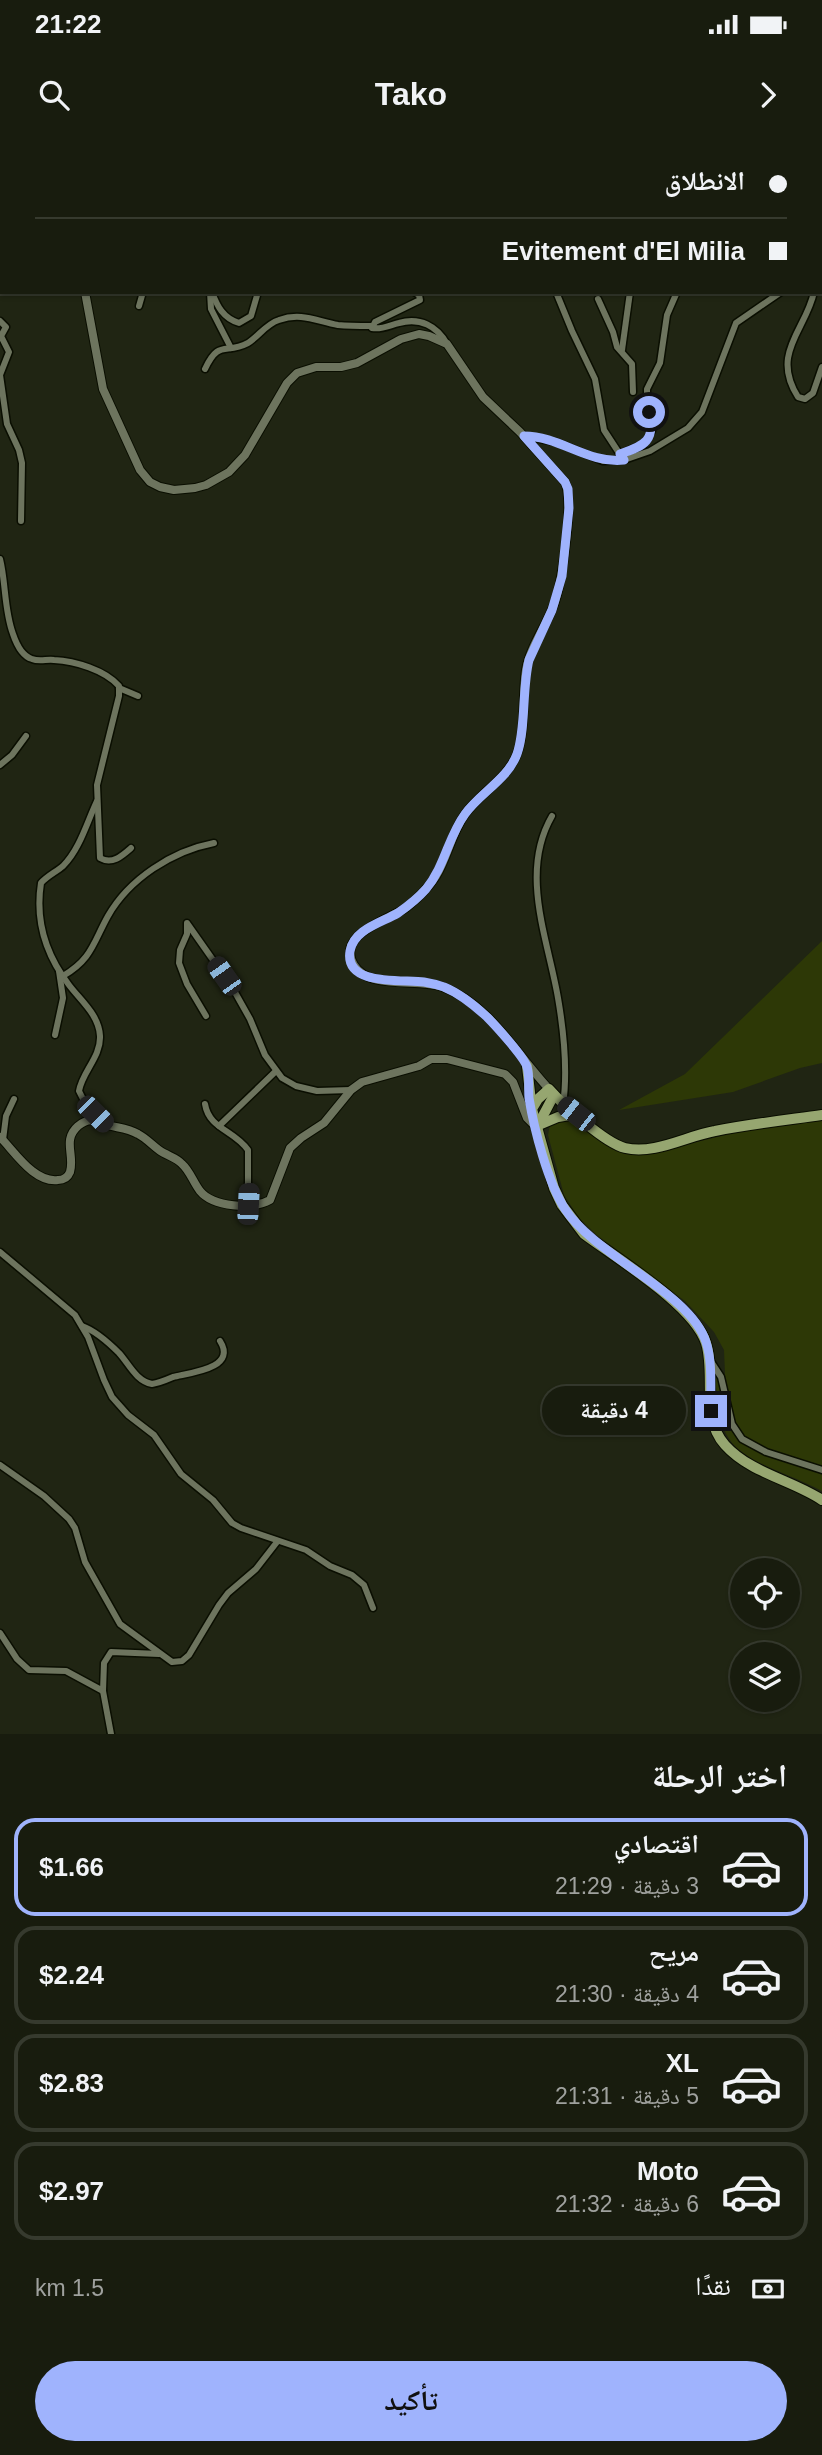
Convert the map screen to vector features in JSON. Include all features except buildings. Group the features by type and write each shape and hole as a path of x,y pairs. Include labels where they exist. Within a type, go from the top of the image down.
{"main road":[{"path":"85,294 103,389 140,470 150,482 160,487 186,490 206,485 229,472 245,455 287,383 297,373 316,367 341,367 357,363 410,335 429,335 447,344 483,397 524,436 565,482 568,489 569,508 562,576 556,598 526,671 517,755 466,813 438,873 425,891 399,912 364,930 354,939 350,951 356,968 367,976 387,981 424,982 442,986 461,995 490,1021 563,1105 622,1147 636,1150 653,1148 711,1131 822,1115"},
{"path":"2,1138 35,1173 49,1180 61,1180 66,1178 70,1171 71,1134 87,1120 94,1119 135,1132 158,1150 181,1162 198,1190 208,1199 223,1204 248,1204 262,1203 270,1199 289,1148 324,1123 351,1090 362,1082 419,1066 431,1059 447,1059 491,1069 509,1077 524,1113 538,1126"},
{"path":"527,1066 533,1114 554,1188 572,1220 584,1234 651,1283 698,1326 706,1341 709,1359 711,1411 723,1443 739,1458 822,1500"},
{"path":"533,1114 535,1102 552,1092"},
{"path":"538,1126 552,1092"},
{"path":"538,1126 558,1117 576,1114"}],"street":[{"path":"139,306 142,294"},
{"path":"211,294 211,309 231,348"},
{"path":"212,294 223,313 239,323 251,316 257,294"},
{"path":"371,326 417,302 420,297 416,294"},
{"path":"557,294 595,379 604,430 622,457"},
{"path":"622,350 630,294"},
{"path":"524,436 556,442 593,458 612,461 644,444 652,431 647,389 660,363 667,315 676,294"},
{"path":"622,457 650,451 694,422 707,402 736,324 778,294"},
{"path":"813,294 809,310 789,348 789,371 798,397 805,399 813,393 822,367"},
{"path":"597,299 617,347 632,364 633,392"},
{"path":"205,369 212,355 225,348 250,342 277,320 290,317 311,316 339,325 371,326 379,329 407,321 424,323 435,327 447,344"},
{"path":"0,321 6,327 1,336 9,352 0,375 5,415 22,463 21,521"},
{"path":"0,559 9,621 25,654 36,660 76,664 108,677 119,688 138,696"},
{"path":"119,688 97,785 101,859 117,859 131,848"},
{"path":"0,765 12,755 26,736"},
{"path":"98,798 73,853 62,867 41,883 40,926 63,976 99,1024 98,1051 79,1091 85,1103 106,1124"},
{"path":"552,816 540,842 537,892 561,1021 566,1082 563,1105"},
{"path":"63,976 85,960 107,918 129,887 167,860 214,843"},
{"path":"206,1016 187,984 179,963 180,950 187,934 187,923 232,987 250,1019 262,1049 276,1071 289,1082 307,1089 351,1090"},
{"path":"55,1035 63,998 58,967"},
{"path":"219,1126 276,1071"},
{"path":"2,1138 6,1116 14,1100"},
{"path":"205,1104 207,1116 232,1133 248,1150 248,1204"},
{"path":"0,1252 75,1315 91,1343 112,1397 122,1409 154,1435 181,1474 213,1500 232,1523 277,1542 306,1550 330,1566 359,1579 373,1608"},
{"path":"82,1326 105,1340 138,1377 145,1383 152,1384 209,1370 223,1354 220,1341"},
{"path":"709,1359 718,1370 729,1415 742,1439 766,1452 822,1470"},
{"path":"0,1465 44,1496 69,1519 75,1528 85,1562 120,1624 172,1662 186,1659 228,1593 256,1569 277,1542"},
{"path":"0,1633 17,1659 29,1670 66,1671 103,1691"},
{"path":"111,1734 103,1691 104,1663 110,1651 161,1654"}],"green space":[{"path":"822,941 822,1063 733,1092 619,1110 685,1074"},
{"path":"572,1119 580,1122 609,1146 655,1152 742,1131 822,1119 822,1491 751,1458 730,1440 720,1414 715,1374 725,1374 724,1350 714,1332 685,1301 597,1235 579,1218 564,1195 548,1135 550,1124 554,1121"}],"route":[{"path":"649,412 652,426 650,436 644,444 620,454 624,460 603,461 556,442 524,436 565,482 570,499 562,576 552,610 526,671 517,755 513,763 466,813 438,873 425,891 399,912 364,930 354,939 350,957 361,973 375,979 424,982 442,986 461,995 490,1021 516,1051 527,1066 533,1117 547,1168 562,1205 584,1234 651,1283 698,1326 706,1341 708,1354 711,1411"}]}
